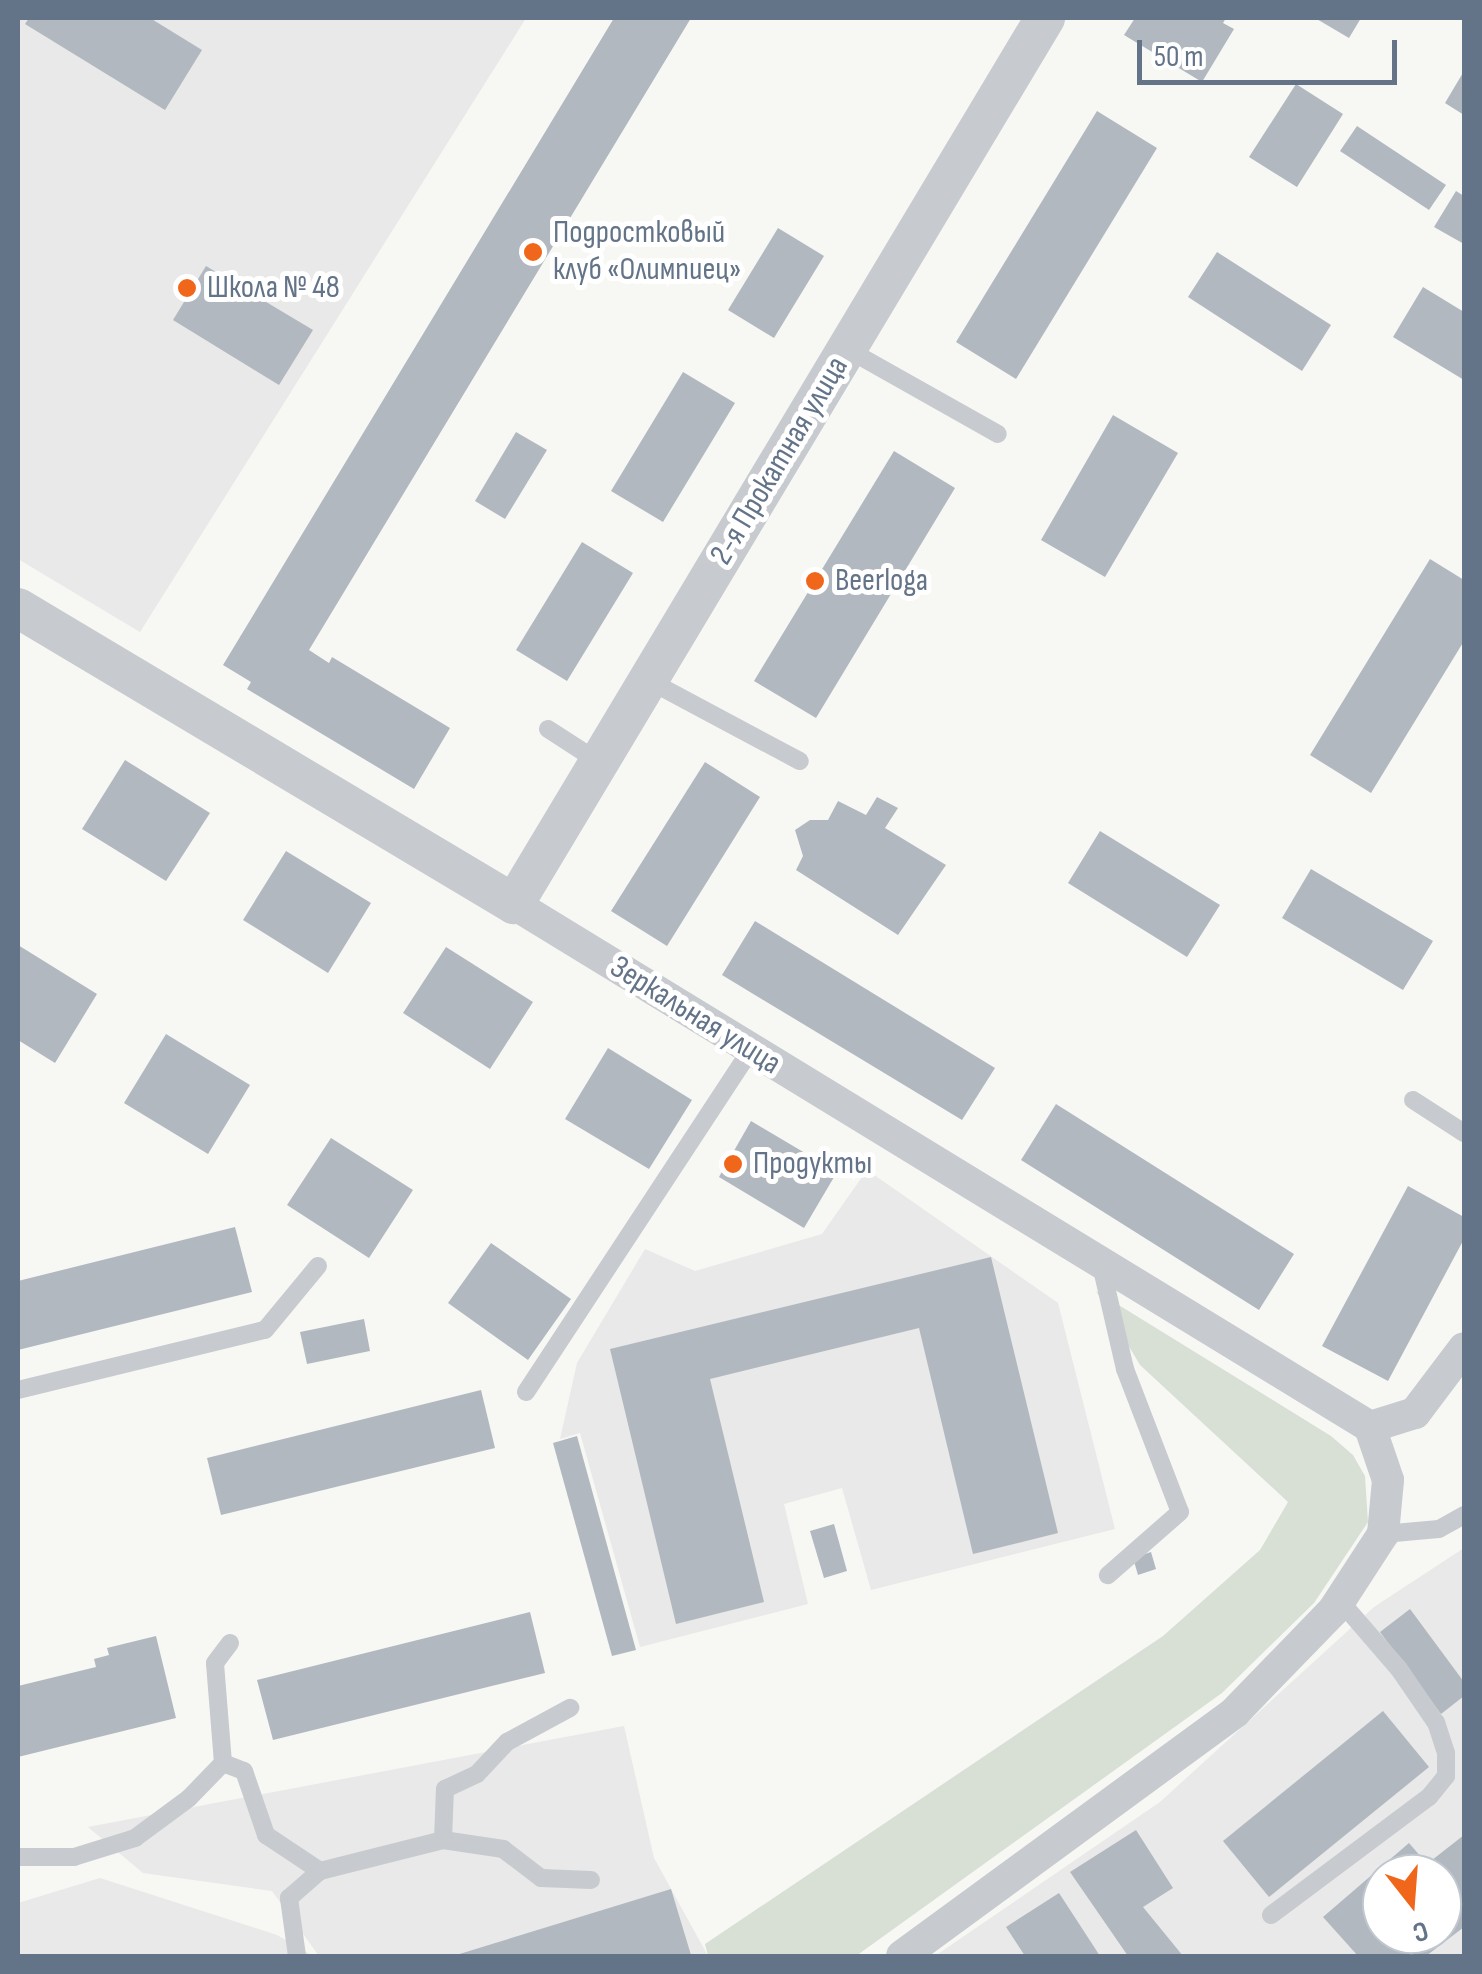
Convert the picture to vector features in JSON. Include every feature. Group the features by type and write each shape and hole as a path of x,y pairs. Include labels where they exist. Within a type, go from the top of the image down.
{"street":[{"name":"2-я Прокатная улица","path":"514,904 1045,18"},
{"name":"Зеркальная улица","path":"18,608 514,904 1370,1427"},
{"path":"902,1956 1236,1712 1340,1601 1382,1534 1388,1480 1370,1427 1415,1413 1461,1363"}],"lane":[{"path":"847,349 998,434"},
{"path":"648,680 800,761"},
{"path":"548,729 599,762"},
{"path":"526,1392 751,1050"},
{"path":"1413,1100 1464,1133"},
{"path":"1101,1265 1125,1369 1180,1512 1108,1575"},
{"path":"18,1390 264,1330 318,1266"},
{"path":"1382,1534 1439,1529 1464,1515"},
{"path":"1271,1915 1429,1797 1446,1776 1446,1753 1436,1723 1399,1669 1340,1601"},
{"path":"18,1857 74,1857 135,1838 189,1798 223,1763 215,1663 230,1642"},
{"path":"443,1840 445,1789 477,1774 506,1742 570,1708"},
{"path":"223,1763 244,1771 266,1835 320,1871"},
{"path":"297,1956 289,1898 320,1871 443,1840 503,1850 541,1878 591,1880"}],"shaded area":[{"name":"Школа № 48","path":"18,18 526,18 140,632 18,559"},
{"path":"867,1170 1058,1303 1115,1529 871,1590 842,1488 784,1504 808,1604 640,1647 580,1433 560,1439 577,1363 645,1249 695,1271 822,1234"},
{"path":"1096,1291 1331,1436 1353,1455 1365,1476 1368,1522 1314,1603 1222,1693 856,1956 708,1956 705,1944 1163,1636 1260,1550 1288,1502 1140,1365"},
{"path":"1464,1548 1464,1956 935,1956 1160,1802 1374,1607"},
{"path":"624,1726 654,1858 708,1956 319,1956 272,1891 143,1873 88,1827"},
{"path":"100,1878 277,1935 313,1956 18,1956 18,1903"}],"building":[{"path":"29,18 150,18 202,50 165,110 25,24"},
{"path":"614,18 691,18 309,650 329,663 332,657 450,728 414,789 247,689 251,682 223,665"},
{"path":"1135,18 1226,18 1223,23 1234,29 1202,82 1124,35"},
{"path":"1315,18 1361,18 1349,38"},
{"path":"1464,71 1464,115 1445,103"},
{"path":"1296,84 1343,114 1297,187 1249,157"},
{"path":"1097,111 1157,148 1016,379 956,342"},
{"path":"1357,126 1446,185 1429,210 1340,151"},
{"path":"1456,191 1464,196 1464,244 1434,227"},
{"path":"778,228 824,256 774,338 728,310"},
{"path":"1217,252 1331,325 1302,371 1188,297"},
{"path":"206,266 313,330 279,385 173,320"},
{"path":"1423,287 1464,312 1464,380 1393,337"},
{"path":"683,372 735,403 663,522 611,491"},
{"path":"1113,415 1178,453 1105,577 1041,540"},
{"path":"516,432 547,450 505,519 475,501"},
{"path":"894,451 955,488 816,718 754,681"},
{"path":"582,542 633,573 567,681 516,650"},
{"path":"1430,559 1464,580 1464,641 1371,793 1310,755"},
{"path":"125,760 210,813 166,881 82,829"},
{"path":"705,762 760,797 667,946 611,911"},
{"path":"877,797 898,808 885,828 946,865 898,935 796,870 803,856 795,830 810,820 828,820 838,801 866,815"},
{"path":"1100,831 1220,905 1187,957 1068,883"},
{"path":"286,851 371,903 328,973 243,920"},
{"path":"1311,869 1433,941 1403,990 1282,918"},
{"path":"755,921 995,1068 962,1120 722,975"},
{"path":"18,945 97,994 55,1063 18,1040"},
{"path":"446,947 533,1002 490,1069 403,1013"},
{"path":"166,1034 250,1085 208,1154 124,1103"},
{"path":"608,1048 692,1100 649,1169 565,1119"},
{"path":"1056,1104 1294,1254 1259,1310 1021,1160"},
{"path":"751,1121 837,1172 804,1228 719,1177"},
{"path":"331,1138 413,1190 369,1258 287,1205"},
{"path":"1408,1186 1464,1217 1464,1239 1388,1381 1322,1346"},
{"path":"235,1227 252,1292 18,1350 18,1281"},
{"path":"491,1243 571,1299 528,1360 448,1303"},
{"path":"991,1257 1058,1533 973,1554 919,1328 710,1379 764,1602 676,1624 610,1349"},
{"path":"364,1319 370,1351 307,1364 300,1332"},
{"path":"481,1390 495,1448 221,1515 207,1458"},
{"path":"577,1436 636,1650 612,1656 553,1443"},
{"path":"834,1524 847,1571 824,1578 810,1531"},
{"path":"1151,1552 1156,1569 1138,1575 1133,1558"},
{"path":"1410,1609 1464,1682 1464,1696 1441,1714 1380,1632"},
{"path":"530,1612 545,1673 273,1740 257,1680"},
{"path":"156,1636 176,1718 18,1757 18,1686 96,1667 94,1659 109,1655 107,1648"},
{"path":"1383,1711 1429,1767 1269,1897 1223,1841"},
{"path":"1136,1830 1173,1888 1143,1907 1183,1956 1128,1956 1070,1872"},
{"path":"1464,1835 1464,1927 1462,1854 1440,1854"},
{"path":"1409,1843 1418,1854 1396,1854"},
{"path":"1362,1883 1362,1954 1429,1954 1358,1956 1323,1917"},
{"path":"671,1889 691,1955 453,1956"},
{"path":"1059,1893 1100,1956 1025,1956 1006,1927"}],"place":[{"name":"Подростковый клуб «Олимпиец»","path":"533,252"},
{"name":"Школа № 48","path":"187,288"},
{"name":"Beerloga","path":"815,581"},
{"name":"Продукты","path":"733,1164"}]}
